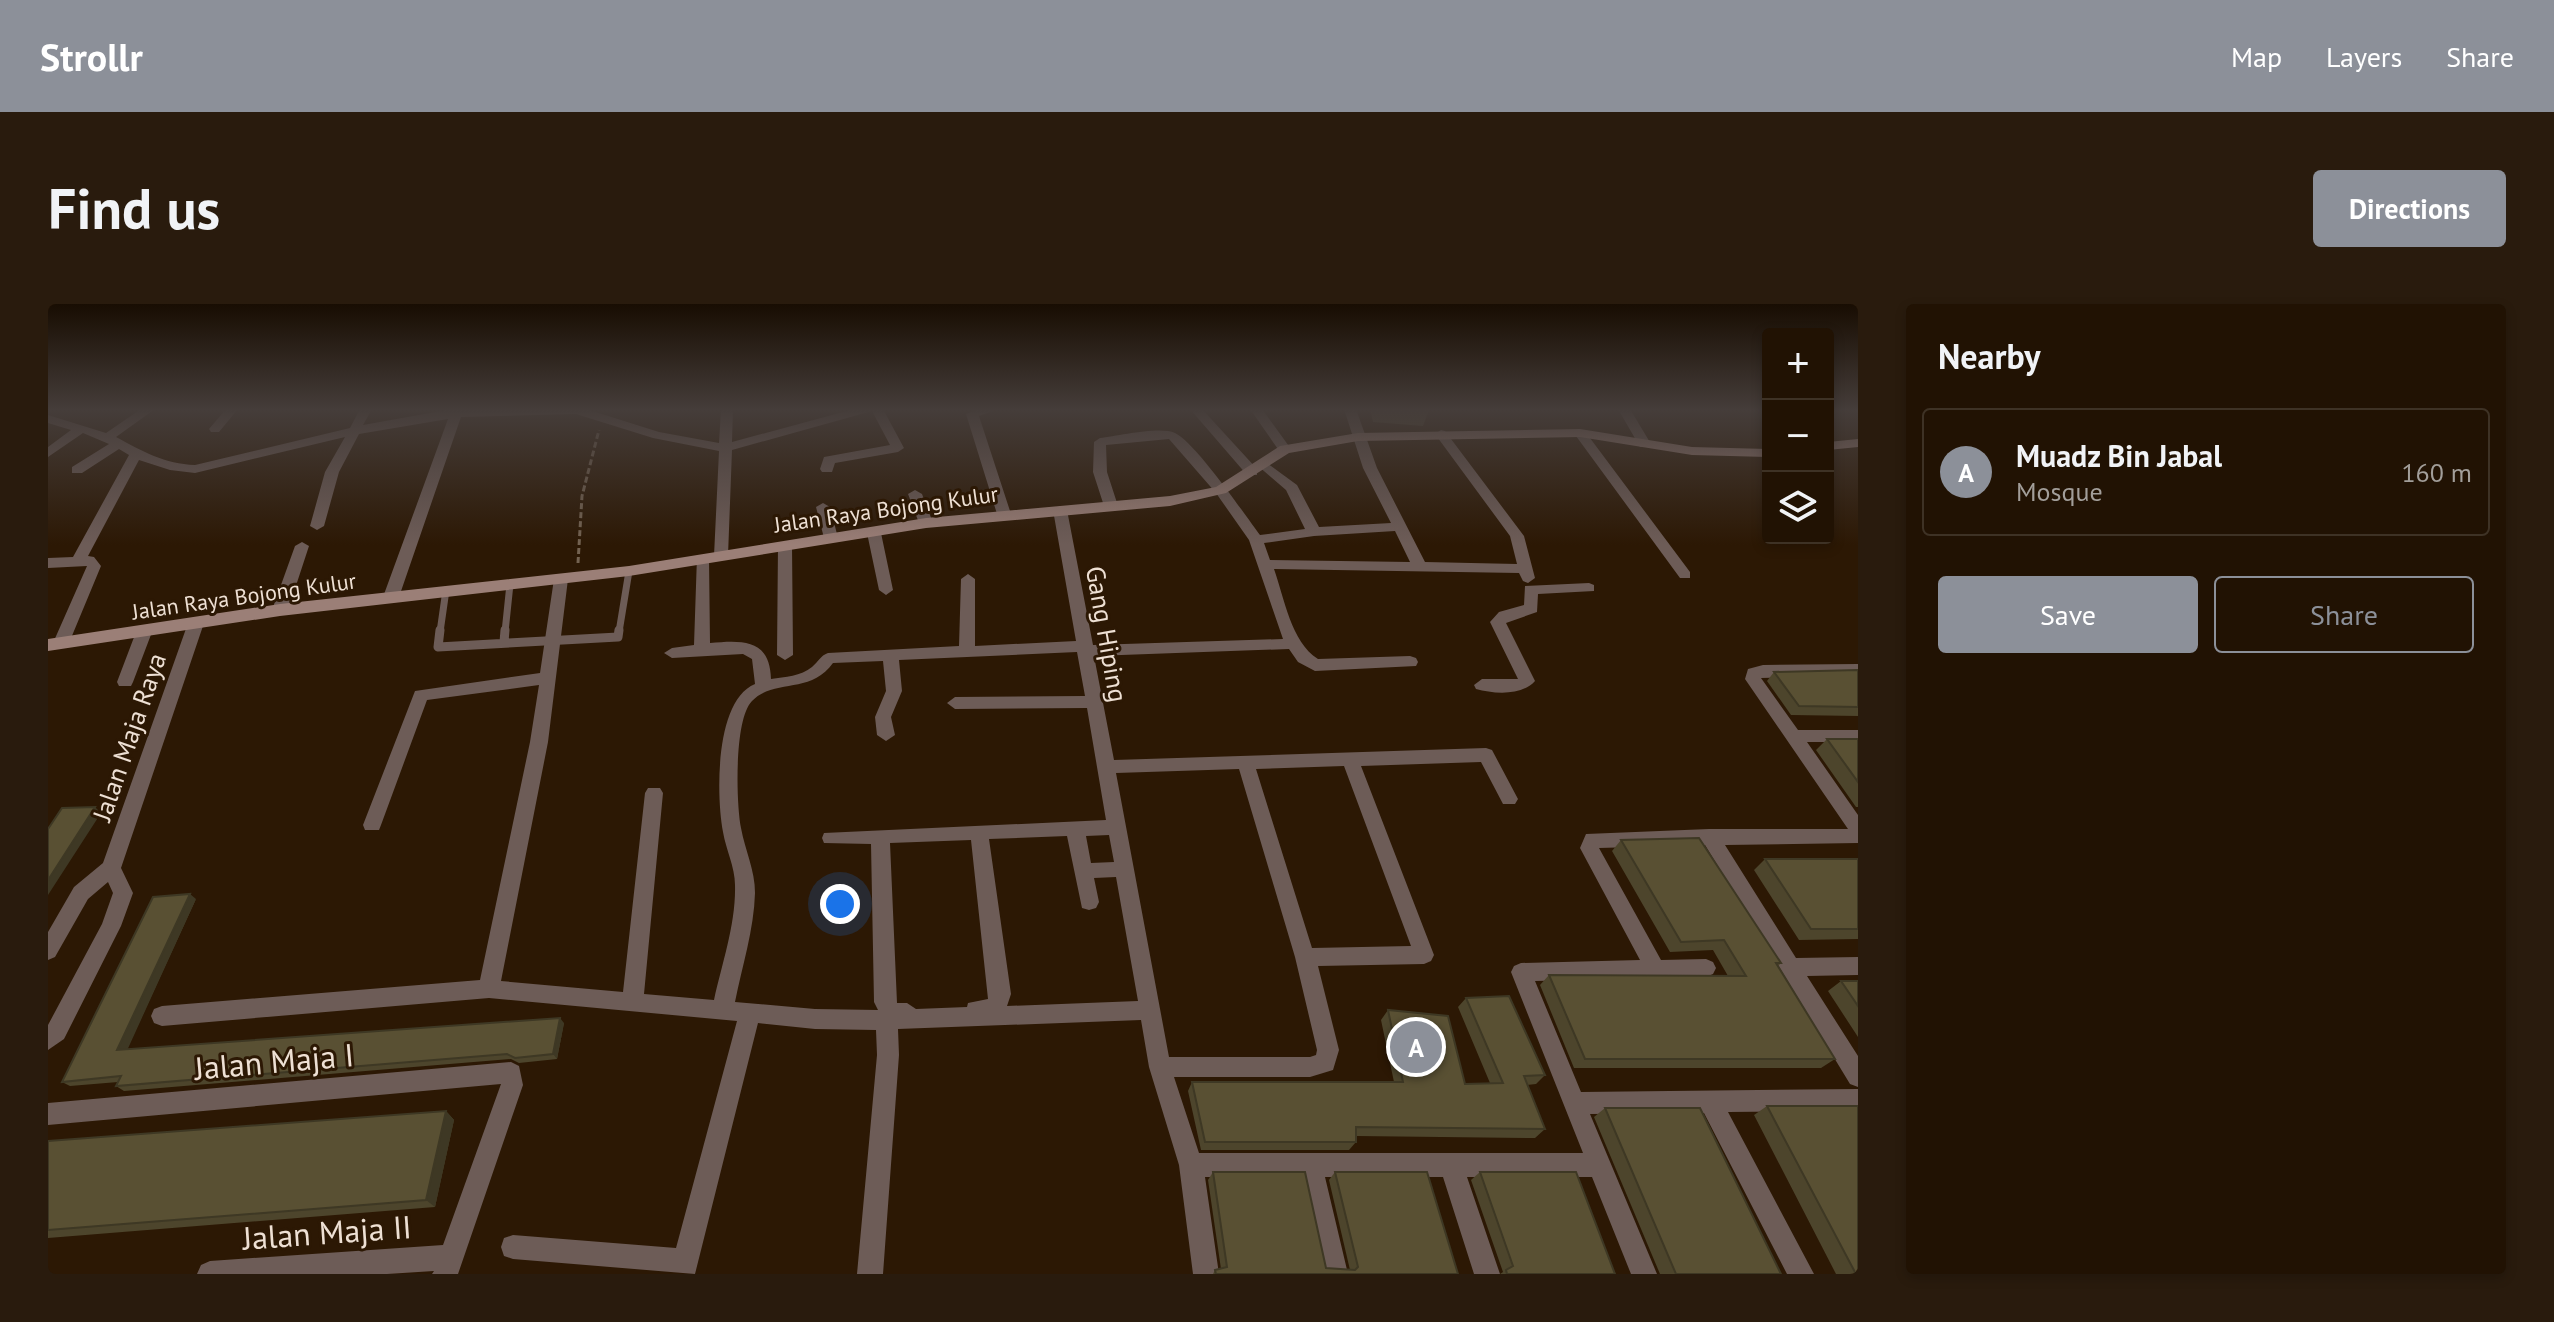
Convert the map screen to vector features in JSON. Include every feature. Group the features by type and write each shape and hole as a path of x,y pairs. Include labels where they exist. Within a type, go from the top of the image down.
{"main road":[{"name":"Jalan Raya Bojong Kulur","path":"54,644 280,610 629,571 926,523 1170,501 1221,490 1278,454"}],"street":[{"path":"77,470 96,454"},
{"path":"132,454 177,469 215,467 263,454"},
{"path":"317,526 332,472 341,454"},
{"path":"391,597 442,454"},
{"path":"721,556 726,454"},
{"path":"827,469 829,460 862,454"},
{"path":"985,454 1004,514"},
{"path":"1100,454 1100,472 1111,506"},
{"path":"1189,454 1221,490 1256,540 1293,644 1304,658 1315,665 1410,662"},
{"path":"1243,454 1258,469 1292,488 1314,532"},
{"path":"1365,454 1397,527 1420,567"},
{"path":"1456,454 1517,536 1530,589 1532,608 1504,616 1498,622 1527,681 1517,686 1482,685"},
{"path":"1596,454 1685,575"},
{"path":"78,561 135,456"},
{"path":"915,494 926,523"},
{"path":"823,507 831,538"},
{"name":"Gang Hiping","path":"1060,510 1160,1067 1191,1165 1206,1274"},
{"path":"1256,540 1314,532 1397,527"},
{"path":"874,533 886,590"},
{"path":"785,545 785,655"},
{"path":"280,610 302,546"},
{"path":"702,559 702,651"},
{"path":"48,563 89,560 94,566 54,644"},
{"path":"1265,564 1527,569"},
{"path":"489,989 539,742 552,639 570,578"},
{"path":"967,653 968,579"},
{"path":"1530,589 1589,588"},
{"name":"Jalan Maja Raya","path":"111,868 196,623"},
{"path":"125,682 144,632"},
{"path":"722,1012 745,889 742,856 732,831 732,747 738,710 754,689 810,678 822,671 828,658 1293,644"},
{"path":"672,653 747,646 757,653 763,686"},
{"path":"886,735 883,717 894,691 890,654"},
{"path":"1858,670 1754,673 1753,679 1858,829"},
{"path":"372,825 421,695 547,678"},
{"path":"955,703 1095,702"},
{"path":"1792,736 1858,736"},
{"path":"1107,767 1351,762 1486,755 1509,799"},
{"path":"1305,957 1424,955 1351,762"},
{"path":"1160,1067 1310,1067 1325,1063 1328,1050 1305,957 1246,765"},
{"path":"632,1003 654,793"},
{"path":"831,838 1119,827"},
{"path":"1075,829 1089,902"},
{"path":"880,836 885,1002 886,1008 896,1014 990,1009 1000,1001 979,833"},
{"path":"1709,836 1858,1076"},
{"path":"1655,969 1589,842 1593,839 1858,836"},
{"path":"48,951 81,893 111,868 123,893 104,939 56,1032 48,1040"},
{"path":"1084,871 1126,869"},
{"path":"1789,967 1858,966"},
{"path":"1644,1274 1521,972 1706,968"},
{"path":"162,1016 489,989 749,1015 887,1020 1150,1010"},
{"path":"513,1247 683,1267 749,1015"},
{"path":"870,1274 888,1055 887,1020"},
{"name":"Jalan Maja I","path":"48,1114 511,1073 512,1085 447,1266"},
{"path":"1573,1103 1858,1100"},
{"path":"1710,1101 1801,1274"},
{"path":"1310,1164 1335,1274"},
{"path":"1451,1164 1487,1274"},
{"path":"1191,1165 1598,1165"},
{"name":"Jalan Maja II","path":"210,1274 447,1266"}],"lane":[{"path":"446,590 438,647 618,637 629,571"},
{"path":"504,642 510,584"}],"path":[{"path":"570,578 586,476 592,454"}],"building":[{"path":"1858,670 1858,707 1799,706 1774,672"},
{"path":"1827,739 1858,739 1858,782"},
{"path":"95,807 48,880 48,829 62,808"},
{"path":"1699,838 1781,963 1776,963 1835,1059 1585,1059 1549,975 1746,976 1724,940 1681,942 1621,840"},
{"path":"1765,859 1858,859 1858,929 1811,929"},
{"path":"190,894 117,1050 560,1018 553,1054 515,1058 507,1054 116,1086 121,1076 62,1082 153,897"},
{"path":"1841,981 1858,981 1858,1006"},
{"path":"1509,996 1545,1075 1524,1076 1545,1129 1356,1127 1356,1142 1205,1142 1192,1082 1403,1082 1388,1010 1448,1016 1465,1084 1503,1083 1466,998"},
{"path":"1767,1106 1858,1106 1858,1274 1856,1274"},
{"path":"1605,1108 1700,1108 1781,1274 1676,1274"},
{"path":"446,1111 426,1200 48,1230 48,1141"},
{"path":"1213,1172 1305,1172 1326,1268 1355,1270 1358,1267 1335,1172 1427,1172 1458,1274 1216,1274 1215,1270 1227,1267"},
{"path":"1480,1172 1576,1172 1615,1274 1507,1274 1506,1270 1513,1266"}],"place":[{"name":"Muadz Bin Jabal","path":"1416,1047"}]}
